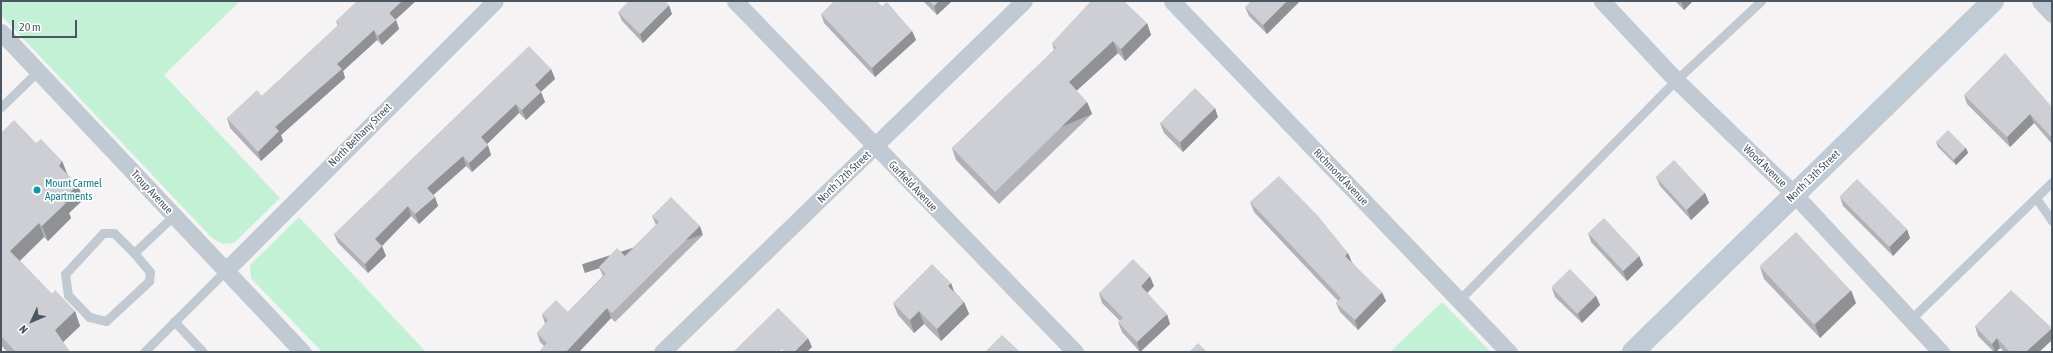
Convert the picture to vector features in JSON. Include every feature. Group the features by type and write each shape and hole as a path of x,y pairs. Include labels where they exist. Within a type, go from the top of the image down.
{"street":[{"name":"North Bethany Street","path":"226,270 495,1"},
{"name":"Garfield Avenue","path":"735,1 1075,352"},
{"name":"North 12th Street","path":"662,352 1024,1"},
{"name":"Richmond Avenue","path":"1172,1 1509,352"},
{"name":"Wood Avenue","path":"1602,1 1676,80 1794,194 1941,352"},
{"name":"North 13th Street","path":"1633,352 1993,1"},
{"path":"2040,1 2052,14"},
{"name":"Troup Avenue","path":"1,32 303,352"}],"lane":[{"path":"1459,300 1676,80 1761,1"},
{"path":"1,107 38,71"},
{"path":"1910,320 2052,182"},
{"path":"2036,198 2052,221"},
{"path":"134,253 174,215"},
{"path":"103,233 114,233 134,253 150,272 149,282 106,321 89,317 68,295 65,274 103,233"},
{"path":"144,352 226,270"},
{"path":"174,321 203,352"}],"green space":[{"path":"1,1 240,1 164,75 280,198 234,243 223,244 212,238 1,15"},
{"path":"299,217 426,352 322,352 251,278 250,265"},
{"path":"1442,302 1491,352 1390,352"}],"building":[{"path":"357,1 402,1 389,13 396,20 378,36 374,30 337,64 342,69 275,127 279,131 258,152 227,118 257,90 262,96 339,24 336,21"},
{"path":"629,1 665,1 669,5 640,34 618,12"},
{"path":"834,1 877,1 882,6 887,2 912,31 872,68 821,14"},
{"path":"929,1 939,1 934,6"},
{"path":"1091,1 1124,1 1147,23 1121,49 1113,41 1069,82 1087,102 995,192 952,148 1056,48 1052,43"},
{"path":"1251,1 1287,1 1263,25 1245,7"},
{"path":"529,46 551,69 535,85 541,92 522,110 516,104 481,137 488,145 469,163 463,156 427,188 435,197 415,214 408,206 375,239 382,246 365,264 334,234"},
{"path":"2005,53 2052,107 2052,138 2030,114 2007,137 1964,95"},
{"path":"1195,88 1215,108 1180,142 1160,123"},
{"path":"14,120 36,143 41,139 62,161 59,166 78,185 62,200 66,203 42,226 39,223 10,251 52,294 55,290 75,311 55,330 70,352 16,352 1,336 1,133"},
{"path":"1948,130 1966,148 1954,160 1936,142"},
{"path":"1674,160 1705,193 1686,210 1656,177"},
{"path":"1279,176 1318,216 1348,253 1345,256 1382,292 1355,320 1336,303 1341,298 1250,202"},
{"path":"1857,179 1907,229 1890,247 1839,197"},
{"path":"671,197 700,226 612,313 607,308 566,352 539,352 547,343 537,333 548,320 542,314 556,300 568,312 606,274 599,267 617,248 625,256 659,222 652,216"},
{"path":"1604,218 1639,256 1623,271 1588,233"},
{"path":"1796,232 1851,291 1814,325 1759,266"},
{"path":"1133,259 1150,276 1141,286 1167,314 1137,342 1118,322 1123,318 1099,293"},
{"path":"932,264 951,283 948,286 964,302 937,329 919,311 910,320 893,303"},
{"path":"1570,269 1596,296 1577,314 1551,287"},
{"path":"2011,290 2052,328 2026,352 2010,352 1997,338 1992,344 1975,326"},
{"path":"778,308 808,338 794,352 784,352 782,349 779,352 733,352"},
{"path":"1002,335 1020,352 985,352"},
{"path":"1198,343 1207,352 1189,352"}],"place":[{"name":"Mount Carmel Apartments","path":"37,190"}]}
